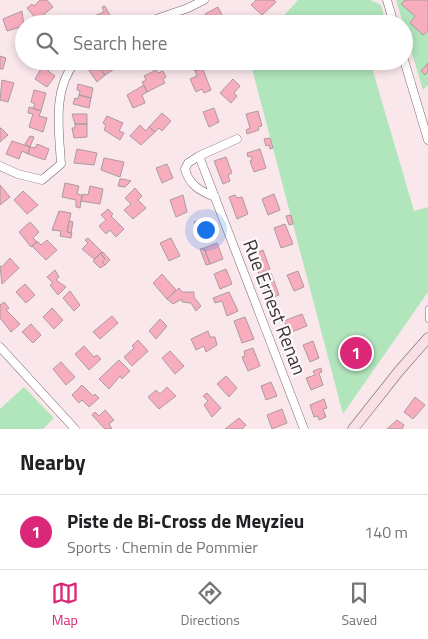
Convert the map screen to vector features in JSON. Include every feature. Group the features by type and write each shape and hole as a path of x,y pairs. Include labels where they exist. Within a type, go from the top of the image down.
{"street":[{"path":"165,15 204,0"},
{"path":"387,0 391,15"},
{"path":"0,166 18,174 42,180 61,164 58,117 61,94 68,70"},
{"path":"407,70 428,140"},
{"path":"215,197 193,185 185,168 188,163 199,156 237,139"},
{"name":"Rue Ernest Renan","path":"199,156 304,429"},
{"path":"353,429 428,338"},
{"path":"0,347 71,428"}],"lane":[{"path":"428,308 428,320"}],"green space":[{"path":"298,0 370,0 381,5 384,15 284,15"},
{"path":"396,0 428,0 428,85 423,90 413,57 413,15 400,15"},
{"path":"252,70 373,70 414,211 428,207 428,292 343,414"},
{"path":"24,387 54,418 43,429 0,429 0,409"}],"building":[{"path":"40,0 47,0 53,7 43,15 33,15 27,8 32,4 34,6"},
{"path":"256,0 274,0 276,2 262,15 251,5"},
{"path":"405,0 428,0 428,31 423,35 413,26 415,16 401,4"},
{"path":"105,6 110,15 96,15 104,12 102,7"},
{"path":"218,7 222,15 206,15"},
{"path":"22,11 23,15 15,15 15,29 7,31 3,19"},
{"path":"0,56 6,58 3,69 0,69"},
{"path":"428,63 428,71 425,75 421,71"},
{"path":"40,70 49,70 55,76 47,87 35,79"},
{"path":"89,70 102,70 105,75 97,82"},
{"path":"102,70 112,70 105,75"},
{"path":"156,70 158,73 163,71 166,77 163,79 165,83 147,92 142,82 146,80 144,76"},
{"path":"203,70 211,90 204,93 202,89 196,92 190,79 197,76 195,71"},
{"path":"233,79 240,86 234,93 237,96 231,103 220,93"},
{"path":"2,80 14,83 8,102 0,100"},
{"path":"78,84 93,88 91,98 79,95 80,91 77,90"},
{"path":"144,85 147,92 142,95 145,103 133,108 127,95"},
{"path":"34,90 46,93 41,111 33,108 35,104 31,102"},
{"path":"79,95 91,98 89,108 73,104 75,98 78,99"},
{"path":"29,107 41,111 39,116 47,118 43,132 29,127 33,114 28,113"},
{"path":"214,108 219,122 209,127 203,112"},
{"path":"258,111 262,126 258,127 259,130 247,134 246,130 250,128 246,114"},
{"path":"162,113 171,121 162,131 159,128 155,132 149,127"},
{"path":"72,114 87,114 87,124 75,124"},
{"path":"107,116 123,123 119,131 124,133 120,140 104,130 106,125 103,123"},
{"path":"75,124 87,124 87,137 74,138 72,128 75,128"},
{"path":"140,125 146,131 149,127 155,132 141,145 130,136"},
{"path":"0,128 8,135 0,142"},
{"path":"30,136 34,137 30,147 25,144"},
{"path":"270,138 273,148 270,149 269,145 266,146 264,139"},
{"path":"12,141 30,147 28,154 22,151 19,159 6,154"},
{"path":"37,144 49,149 45,160 28,154 30,147 35,148"},
{"path":"77,149 97,153 94,165 74,163"},
{"path":"260,149 266,168 254,172 250,161 252,160 251,156 248,157 247,153"},
{"path":"226,157 232,173 228,175 230,181 223,184 214,161"},
{"path":"104,158 124,162 120,177 101,170"},
{"path":"167,164 173,178 162,183 156,168"},
{"path":"120,179 131,181 125,187 118,186"},
{"path":"65,183 79,186 77,194 82,195 80,208 76,207 76,200 62,197"},
{"path":"0,185 10,197 0,205"},
{"path":"90,186 103,189 100,204 81,201 83,194 88,195"},
{"path":"135,188 142,196 138,200 146,208 133,219 124,210 131,204 125,198"},
{"path":"23,191 38,205 27,214 14,200"},
{"path":"274,194 280,210 268,215 262,199"},
{"path":"183,195 187,212 176,217 170,200"},
{"path":"235,195 237,198 242,197 248,214 237,219 229,197"},
{"path":"108,209 113,214 111,216 124,229 116,237 110,230 106,234 99,226 106,220 101,215"},
{"path":"59,211 71,213 67,232 72,233 71,238 60,236 61,231 52,230"},
{"path":"291,215 293,224 289,225 286,216"},
{"path":"206,218 212,233 200,238 194,222"},
{"path":"69,221 73,222 71,233 67,232"},
{"path":"30,222 39,232 33,238 37,242 31,247 19,232"},
{"path":"285,224 293,244 281,248 274,228"},
{"path":"88,238 102,252 94,259 82,249 88,243 85,240"},
{"path":"171,238 180,256 169,261 160,243"},
{"path":"47,240 57,250 46,260 32,246 37,241 41,245"},
{"path":"217,243 223,259 210,264 204,248"},
{"path":"204,248 210,264 206,265 200,249"},
{"path":"263,250 270,269 259,274 252,255"},
{"path":"102,252 101,254 105,259 102,262 105,265 100,268 93,261"},
{"path":"103,252 110,260 105,265 102,262 105,259 101,254"},
{"path":"10,258 19,268 2,284 0,266 2,267"},
{"path":"226,269 232,284 220,289 214,274"},
{"path":"55,270 59,277 56,280 66,287 58,295 50,285 53,283 47,277"},
{"path":"298,271 304,287 294,291 287,275"},
{"path":"271,273 279,295 268,299 260,277"},
{"path":"162,274 176,290 167,299 153,283"},
{"path":"25,284 35,295 26,303 16,292"},
{"path":"179,288 182,292 194,292 194,297 201,306 196,311 191,303 182,302 182,299 173,304 167,299"},
{"path":"70,291 80,305 74,311 63,298"},
{"path":"229,292 238,311 227,316 222,301 215,303 213,298"},
{"path":"4,302 9,308 6,310 20,324 11,332 0,318 0,305"},
{"path":"52,308 63,320 54,329 43,317"},
{"path":"302,314 307,326 289,333 284,321"},
{"path":"112,316 118,323 100,339 93,332"},
{"path":"245,317 254,339 242,343 234,321"},
{"path":"160,319 167,326 156,339 149,331"},
{"path":"31,324 41,335 33,343 22,332"},
{"path":"208,331 210,337 215,337 217,345 206,352 204,346 196,350 191,339"},
{"path":"138,340 148,351 132,366 124,357 134,348 132,346"},
{"path":"313,341 319,358 310,362 303,345"},
{"path":"84,346 94,357 97,355 101,359 89,370 75,354"},
{"path":"253,348 260,366 248,371 242,357 245,356 244,351"},
{"path":"170,351 184,366 175,374 162,358"},
{"path":"119,360 130,371 122,379 120,376 109,389 99,379"},
{"path":"61,362 75,377 66,385 53,369"},
{"path":"321,368 322,372 319,373 323,385 311,390 306,378 315,375 313,371"},
{"path":"226,376 237,388 229,397 217,384"},
{"path":"271,382 277,396 266,400 261,386"},
{"path":"82,385 93,396 95,394 99,398 89,407 82,400 79,403 72,395"},
{"path":"167,387 176,396 159,409 148,397 156,390 160,394"},
{"path":"207,393 221,408 212,417 204,405 208,401 203,396"},
{"path":"415,397 425,405 413,419 404,412"},
{"path":"324,399 327,408 323,409 326,417 319,420 318,416 314,417 310,405"},
{"path":"282,409 287,423 272,429 267,415"},
{"path":"105,410 114,420 109,424 112,429 105,429 92,415 95,412 99,416"},
{"path":"239,418 246,425 242,429 225,429"},
{"path":"397,420 404,425 402,429 387,429"}],"place":[{"name":"Piste de Bi-Cross de Meyzieu","path":"356,353"}]}
